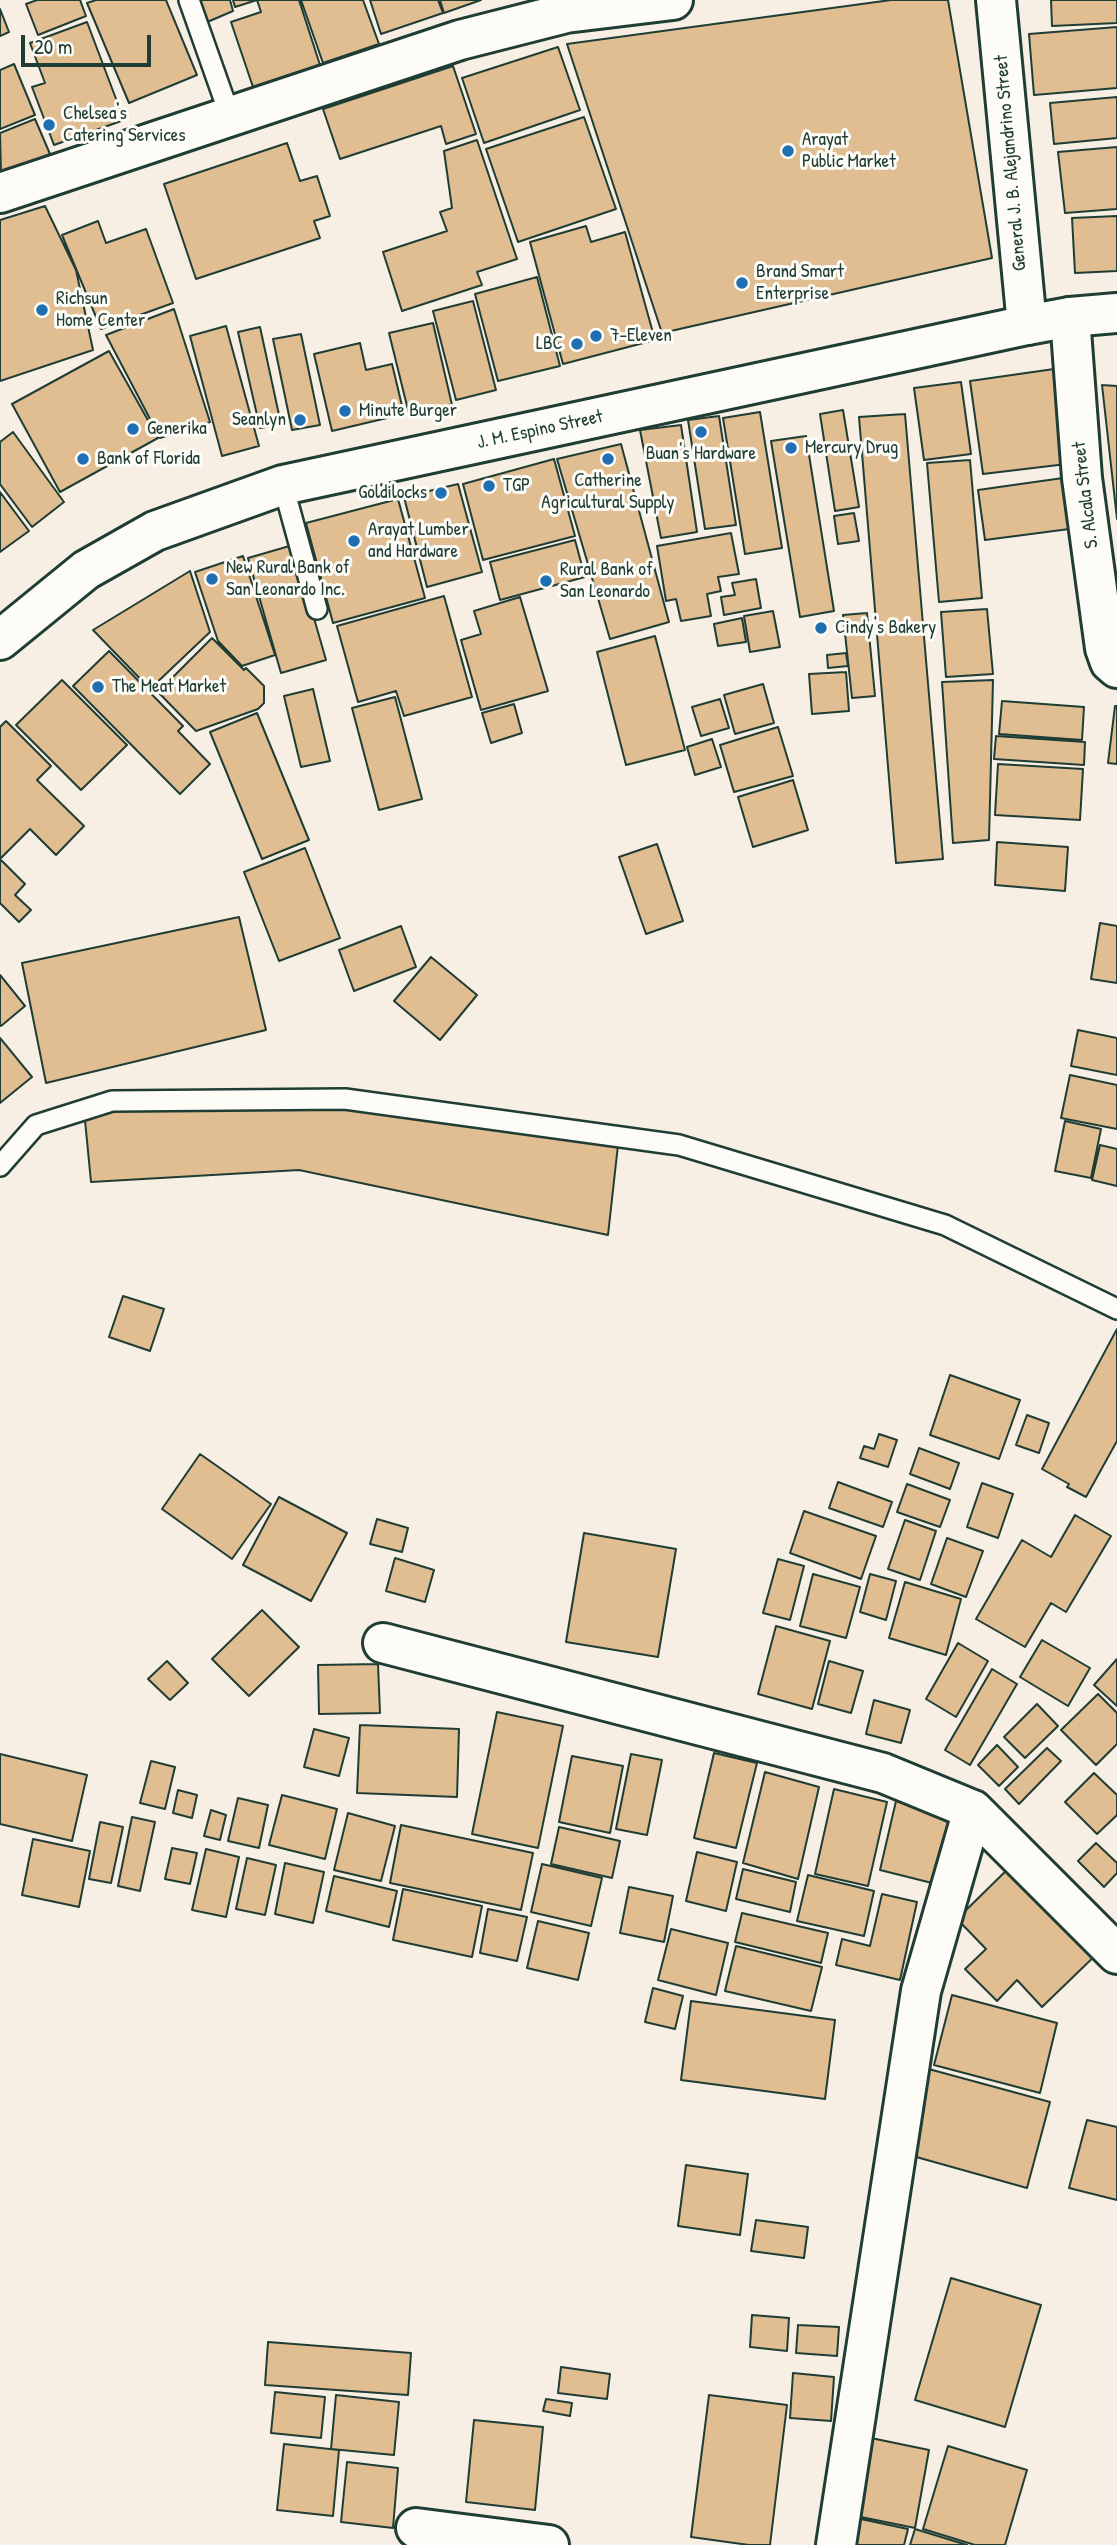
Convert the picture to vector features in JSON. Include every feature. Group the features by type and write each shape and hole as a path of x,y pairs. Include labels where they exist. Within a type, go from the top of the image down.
{"street":[{"path":"0,193 564,7 673,0"},
{"name":"General J. B. Alejandrino Street","path":"996,0 1027,325"},
{"name":"J. M. Espino Street","path":"0,640 86,570 155,531 283,485 1027,325 1070,317 1117,313"},
{"name":"S. Alcala Street","path":"1070,317 1082,478 1105,648 1110,662 1117,668"},
{"path":"383,1643 883,1773 973,1810 1117,1954"},
{"path":"836,2545 920,1991 973,1810"},
{"path":"416,2528 549,2545"}],"lane":[{"path":"189,0 230,116"},
{"path":"283,485 317,609"},
{"path":"0,1166 36,1125 112,1101 345,1099 679,1145 945,1226 1117,1309"}],"building":[{"path":"37,0 80,0 86,16 38,35 26,4"},
{"path":"96,0 166,0 197,75 129,103 87,3"},
{"path":"197,0 230,0 233,11 205,23"},
{"path":"233,0 257,0 235,7"},
{"path":"257,0 299,0 320,65 253,87 231,22 261,12"},
{"path":"301,0 363,0 379,44 323,63"},
{"path":"370,0 438,0 443,13 381,34"},
{"path":"440,0 481,0 444,13"},
{"name":"Arayat Public Market","path":"891,0 948,0 992,258 662,333 567,44"},
{"path":"1051,0 1117,0 1117,23 1052,26"},
{"path":"0,9 9,32 0,36"},
{"path":"87,22 124,120 54,145 32,87 45,83 30,43"},
{"path":"1117,27 1117,88 1034,95 1029,34"},
{"path":"558,47 580,110 484,143 462,78"},
{"path":"14,64 35,115 0,129 0,70"},
{"path":"453,66 476,134 446,144 441,126 340,159 323,109"},
{"path":"1117,97 1117,138 1054,144 1050,103"},
{"path":"584,117 616,209 518,242 486,149"},
{"path":"35,119 50,154 1,174 0,133"},
{"path":"477,140 517,259 477,272 482,285 402,311 383,252 447,231 440,212 452,208 444,151"},
{"path":"287,143 300,181 317,176 330,216 314,221 320,238 196,279 164,184"},
{"path":"1117,147 1117,209 1065,213 1058,152"},
{"name":"Richsun Home Center","path":"45,206 76,270 93,350 0,381 0,220"},
{"path":"1117,216 1117,271 1075,273 1072,218"},
{"path":"98,221 106,243 146,229 173,303 101,329 62,235"},
{"path":"586,226 591,242 625,232 655,340 563,364 530,242"},
{"path":"537,277 560,366 498,381 475,294"},
{"path":"473,301 496,390 456,400 433,311"},
{"path":"174,309 210,422 160,438 106,335"},
{"path":"433,323 452,405 409,414 389,333"},
{"path":"226,326 259,446 222,456 190,336"},
{"path":"260,327 281,424 260,428 238,332"},
{"path":"301,334 320,425 292,430 273,339"},
{"path":"360,343 366,370 392,364 404,414 332,431 314,354"},
{"path":"109,351 158,438 60,492 12,404"},
{"path":"1061,368 1075,463 983,474 970,381"},
{"path":"961,382 971,454 924,460 914,388"},
{"path":"1102,385 1117,386 1117,519 1115,501"},
{"path":"843,410 859,507 835,511 820,414"},
{"path":"760,412 782,548 745,554 723,418"},
{"path":"905,414 943,859 896,863 859,417"},
{"path":"719,416 736,525 705,529 688,420"},
{"path":"681,425 697,532 661,538 640,430"},
{"path":"13,432 64,502 32,527 0,484 0,442"},
{"path":"806,436 834,611 800,617 771,441"},
{"path":"621,444 669,622 610,639 557,459"},
{"path":"554,459 575,536 483,560 463,484"},
{"path":"970,460 982,598 939,602 927,463"},
{"path":"1070,477 1077,528 985,540 978,490"},
{"path":"458,484 482,572 427,587 404,497"},
{"path":"0,492 29,531 0,552"},
{"path":"398,499 425,598 333,623 306,523"},
{"path":"854,513 859,541 838,544 834,516"},
{"path":"731,533 739,574 718,577 721,591 707,594 711,616 681,621 676,599 666,601 657,546"},
{"path":"575,540 585,577 500,600 490,562"},
{"path":"293,545 326,660 281,673 248,558"},
{"path":"243,556 275,655 242,666 218,641 195,572"},
{"path":"190,571 210,632 150,689 93,630"},
{"path":"756,579 761,608 724,615 721,597 735,595 732,583"},
{"path":"444,596 472,697 404,716 396,691 358,702 337,626"},
{"path":"520,597 548,691 481,710 461,640 481,634 474,611"},
{"path":"987,609 993,674 946,677 941,612"},
{"path":"773,611 780,647 750,652 744,616"},
{"path":"867,613 875,696 852,698 843,615"},
{"path":"742,618 746,642 718,646 714,624"},
{"path":"655,636 685,750 626,765 597,652"},
{"path":"212,638 264,686 264,703 258,709 196,731 158,692"},
{"path":"109,651 183,726 178,731 210,764 180,794 73,686"},
{"path":"846,653 848,666 828,668 827,655"},
{"path":"846,672 849,711 812,714 809,674"},
{"path":"62,680 127,745 81,790 16,725"},
{"path":"993,680 989,840 953,843 942,682"},
{"path":"763,684 774,723 735,734 724,695"},
{"path":"313,689 330,761 301,767 284,696"},
{"path":"395,697 422,799 379,810 352,708"},
{"path":"720,699 729,728 701,736 692,707"},
{"path":"1002,701 1084,707 1082,740 999,734"},
{"path":"514,704 522,733 491,743 482,713"},
{"path":"1117,706 1117,764 1108,763"},
{"path":"257,713 309,840 262,859 210,732"},
{"path":"6,721 51,766 37,780 84,826 56,855 30,829 0,859 0,727"},
{"path":"778,727 793,776 734,792 720,745"},
{"path":"996,736 1085,742 1084,765 994,759"},
{"path":"712,739 721,767 695,775 687,747"},
{"path":"998,764 1083,769 1080,820 995,815"},
{"path":"793,780 808,830 753,847 738,797"},
{"path":"997,842 1068,847 1065,891 995,885"},
{"path":"657,844 683,921 646,934 619,857"},
{"path":"305,848 340,938 279,961 244,872"},
{"path":"0,859 25,884 15,895 31,910 19,922 0,903"},
{"path":"239,917 266,1030 46,1083 22,963"},
{"path":"1100,923 1117,926 1117,983 1091,979"},
{"path":"401,926 416,967 354,991 339,950"},
{"path":"431,957 477,995 440,1040 394,1001"},
{"path":"0,975 25,1006 1,1026 0,1025"},
{"path":"1078,1030 1117,1038 1117,1075 1071,1066"},
{"path":"0,1038 32,1077 0,1103"},
{"path":"1070,1075 1117,1085 1117,1129 1061,1118"},
{"path":"344,1104 618,1145 608,1235 299,1170 91,1182 84,1110"},
{"path":"1065,1121 1101,1129 1091,1178 1055,1171"},
{"path":"1100,1145 1117,1149 1117,1186 1092,1180"},
{"path":"123,1296 164,1309 150,1351 109,1337"},
{"path":"1117,1329 1117,1441 1086,1497 1042,1469"},
{"path":"950,1375 1020,1400 999,1459 930,1435"},
{"path":"1027,1415 1049,1423 1039,1453 1016,1445"},
{"path":"879,1434 897,1440 888,1467 860,1458 864,1446 874,1449"},
{"path":"919,1448 959,1463 950,1489 910,1474"},
{"path":"200,1454 271,1504 232,1559 162,1509"},
{"path":"838,1482 892,1502 883,1527 829,1508"},
{"path":"982,1483 1013,1494 998,1538 967,1527"},
{"path":"907,1484 950,1500 940,1527 897,1512"},
{"path":"279,1497 347,1533 311,1601 243,1565"},
{"path":"804,1511 876,1536 861,1579 790,1553"},
{"path":"1075,1515 1111,1536 1066,1612 1051,1603 1025,1647 976,1619 1022,1540 1051,1557"},
{"path":"377,1519 408,1528 402,1552 370,1544"},
{"path":"905,1520 936,1531 920,1580 888,1569"},
{"path":"584,1533 676,1549 658,1657 566,1642"},
{"path":"947,1538 983,1551 966,1597 931,1584"},
{"path":"395,1558 434,1570 425,1602 386,1591"},
{"path":"778,1559 804,1566 790,1620 763,1613"},
{"path":"813,1574 860,1587 846,1638 800,1626"},
{"path":"870,1574 896,1581 886,1620 860,1612"},
{"path":"905,1582 961,1599 946,1655 889,1638"},
{"path":"262,1610 299,1647 249,1696 212,1659"},
{"path":"776,1626 830,1641 812,1709 758,1694"},
{"path":"1042,1640 1090,1668 1068,1706 1020,1677"},
{"path":"958,1643 988,1661 956,1717 926,1699"},
{"path":"1117,1659 1117,1706 1094,1685"},
{"path":"167,1661 188,1683 170,1700 148,1679"},
{"path":"829,1661 863,1671 851,1713 818,1704"},
{"path":"378,1664 380,1713 319,1714 318,1665"},
{"path":"992,1669 1017,1684 970,1765 945,1750"},
{"path":"1098,1694 1117,1713 1117,1744 1096,1765 1061,1730"},
{"path":"874,1700 910,1710 901,1743 866,1734"},
{"path":"1037,1704 1058,1726 1025,1758 1004,1737"},
{"path":"497,1712 563,1726 538,1848 472,1834"},
{"path":"360,1725 459,1729 457,1797 357,1793"},
{"path":"314,1729 349,1738 339,1776 304,1767"},
{"path":"997,1745 1018,1767 999,1786 978,1765"},
{"path":"1047,1748 1061,1761 1019,1804 1005,1789"},
{"path":"714,1753 757,1763 736,1848 694,1838"},
{"path":"0,1754 87,1775 72,1841 0,1824"},
{"path":"631,1754 662,1760 647,1835 616,1829"},
{"path":"572,1756 623,1766 610,1833 559,1822"},
{"path":"151,1761 175,1767 165,1809 140,1803"},
{"path":"765,1772 819,1787 798,1879 743,1863"},
{"path":"1094,1773 1117,1795 1117,1815 1097,1834 1065,1802"},
{"path":"834,1789 887,1802 868,1886 815,1874"},
{"path":"178,1790 197,1795 192,1818 173,1813"},
{"path":"282,1795 337,1809 325,1859 269,1845"},
{"path":"238,1798 268,1805 259,1848 228,1841"},
{"path":"896,1801 961,1817 944,1886 880,1870"},
{"path":"211,1810 226,1815 220,1840 204,1836"},
{"path":"348,1813 395,1826 381,1881 334,1870"},
{"path":"132,1817 155,1822 140,1891 118,1886"},
{"path":"100,1822 123,1827 111,1883 89,1879"},
{"path":"401,1825 533,1853 521,1910 390,1883"},
{"path":"559,1827 620,1841 612,1878 551,1864"},
{"path":"33,1839 90,1851 79,1907 22,1895"},
{"path":"1096,1843 1117,1863 1117,1873 1104,1887 1078,1861"},
{"path":"172,1848 197,1853 190,1884 165,1879"},
{"path":"206,1849 239,1857 226,1917 192,1910"},
{"path":"697,1852 737,1862 726,1911 686,1901"},
{"path":"247,1858 276,1865 265,1915 236,1909"},
{"path":"1016,1861 1102,1949 1042,2007 1017,1980 997,2001 965,1969 986,1949 957,1919"},
{"path":"285,1863 324,1872 313,1923 275,1914"},
{"path":"542,1864 602,1878 591,1926 531,1912"},
{"path":"743,1869 796,1882 790,1912 736,1899"},
{"path":"808,1875 874,1891 864,1936 797,1921"},
{"path":"334,1876 397,1891 389,1927 326,1911"},
{"path":"629,1887 673,1896 664,1942 620,1933"},
{"path":"403,1889 482,1906 472,1957 393,1940"},
{"path":"882,1894 917,1902 900,1980 836,1965 842,1939 870,1946"},
{"path":"488,1909 527,1917 517,1961 480,1953"},
{"path":"742,1913 828,1933 821,1963 735,1942"},
{"path":"538,1921 589,1933 578,1980 527,1968"},
{"path":"671,1929 728,1943 716,1995 658,1980"},
{"path":"736,1946 822,1967 811,2011 725,1991"},
{"path":"653,1988 683,1996 675,2029 645,2022"},
{"path":"952,1995 1057,2023 1040,2093 934,2065"},
{"path":"691,2001 835,2020 825,2099 681,2080"},
{"path":"925,2068 1050,2102 1027,2188 902,2153"},
{"path":"1087,2120 1117,2127 1117,2200 1069,2188"},
{"path":"686,2165 748,2174 740,2235 678,2226"},
{"path":"756,2220 808,2227 804,2258 751,2251"},
{"path":"951,2278 1041,2305 1005,2427 915,2400"},
{"path":"752,2315 789,2318 787,2351 750,2347"},
{"path":"798,2325 839,2327 837,2356 796,2353"},
{"path":"268,2342 411,2353 408,2395 265,2385"},
{"path":"561,2367 610,2374 607,2399 558,2393"},
{"path":"793,2373 834,2377 831,2421 790,2418"},
{"path":"275,2392 325,2397 321,2438 271,2433"},
{"path":"336,2395 399,2402 394,2455 331,2449"},
{"path":"709,2395 787,2405 770,2545 749,2545 691,2537"},
{"path":"546,2399 572,2403 570,2416 543,2411"},
{"path":"474,2420 543,2427 535,2510 466,2502"},
{"path":"871,2438 929,2450 915,2528 856,2516"},
{"path":"284,2444 339,2450 333,2516 277,2510"},
{"path":"948,2446 1027,2470 1005,2545 975,2545 923,2529"},
{"path":"347,2462 398,2468 393,2528 341,2522"},
{"path":"856,2518 908,2529 904,2545 851,2545"},
{"path":"915,2529 967,2545 910,2545"}],"place":[{"name":"Chelsea's Catering Services","path":"49,125"},
{"name":"Arayat Public Market","path":"788,151"},
{"name":"Brand Smart Enterprise","path":"742,283"},
{"name":"Richsun Home Center","path":"42,310"},
{"name":"7-Eleven","path":"596,336"},
{"name":"LBC","path":"577,344"},
{"name":"Minute Burger","path":"345,411"},
{"name":"Seanlyn","path":"300,420"},
{"name":"Generika","path":"133,429"},
{"name":"Buan's Hardware","path":"701,432"},
{"name":"Mercury Drug","path":"791,448"},
{"name":"Bank of Florida","path":"83,459"},
{"name":"Catherine Agricultural Supply","path":"608,459"},
{"name":"TGP","path":"489,486"},
{"name":"Goldilocks","path":"441,493"},
{"name":"Arayat Lumber and Hardware","path":"354,541"},
{"name":"New Rural Bank of San Leonardo Inc.","path":"212,579"},
{"name":"Rural Bank of San Leonardo","path":"546,581"},
{"name":"Cindy's Bakery","path":"821,628"},
{"name":"The Meat Market","path":"98,687"}]}
